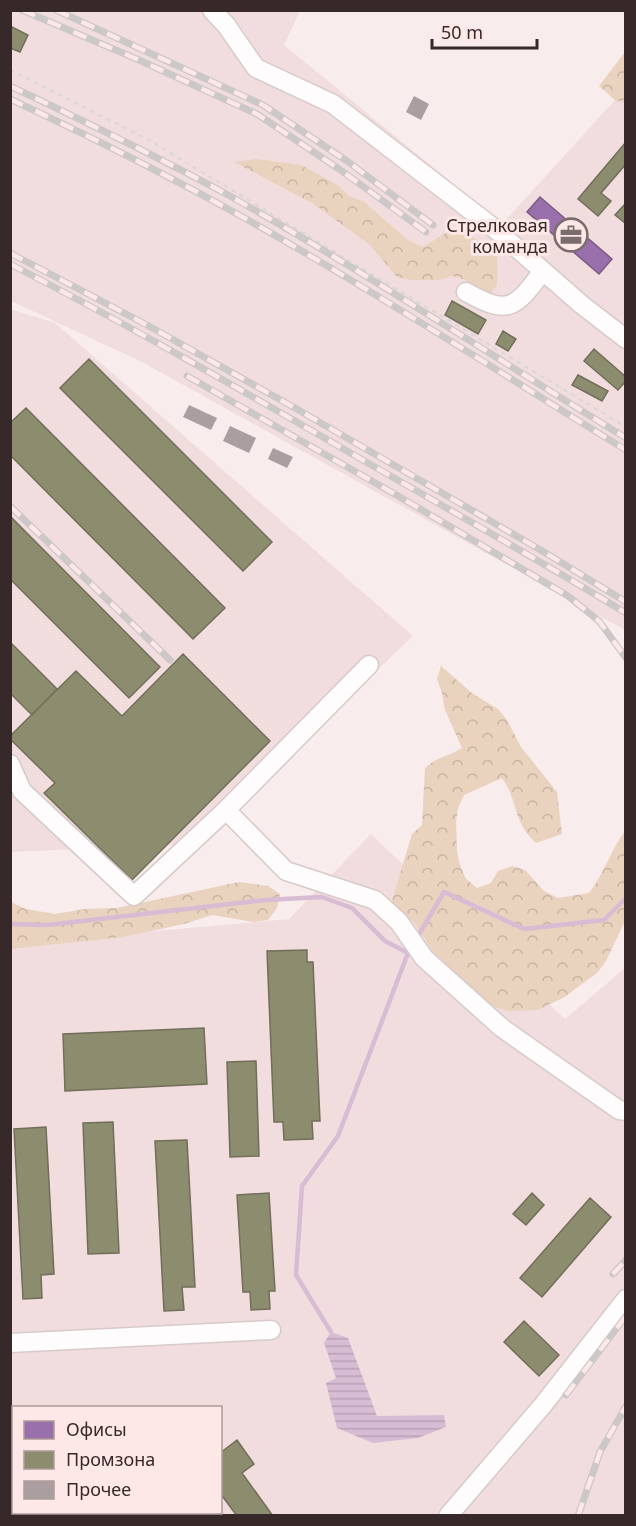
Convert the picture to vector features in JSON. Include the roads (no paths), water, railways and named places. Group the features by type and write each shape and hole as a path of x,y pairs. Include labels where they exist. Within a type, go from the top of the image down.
{"street":[{"path":"212,10 226,25 256,68 333,104 495,229 582,305 626,339"},
{"path":"466,292 489,305 511,305 524,296 543,271"},
{"path":"10,764 22,791 134,896 226,810 369,665"},
{"path":"226,810 286,871 375,900 399,922 424,958 502,1028 619,1110 626,1111"},
{"path":"447,1515 543,1405 626,1299"},
{"path":"10,1343 271,1330"}],"waterway":[{"path":"418,936 444,892 524,929 604,920 626,898"},
{"path":"10,924 47,925 265,900 322,897 352,908 385,941 408,953 338,1136 302,1186 296,1275 331,1332"}],"railway":[{"path":"22,10 257,114 339,169 426,232"},
{"path":"56,10 263,105 347,161 433,225"},
{"path":"10,86 121,139 230,196 380,285 626,438"},
{"path":"10,99 163,174 275,236 391,304 626,450"},
{"path":"10,253 147,325 295,408 626,602"},
{"path":"10,264 222,379 626,613"},
{"path":"187,376 568,596 599,621 626,658"},
{"path":"10,506 170,660"},
{"path":"613,1274 626,1260"},
{"path":"566,1395 626,1316"},
{"path":"578,1516 600,1452 626,1406"}],"place":[{"name":"Стрелковая команда","path":"571,235"}]}
